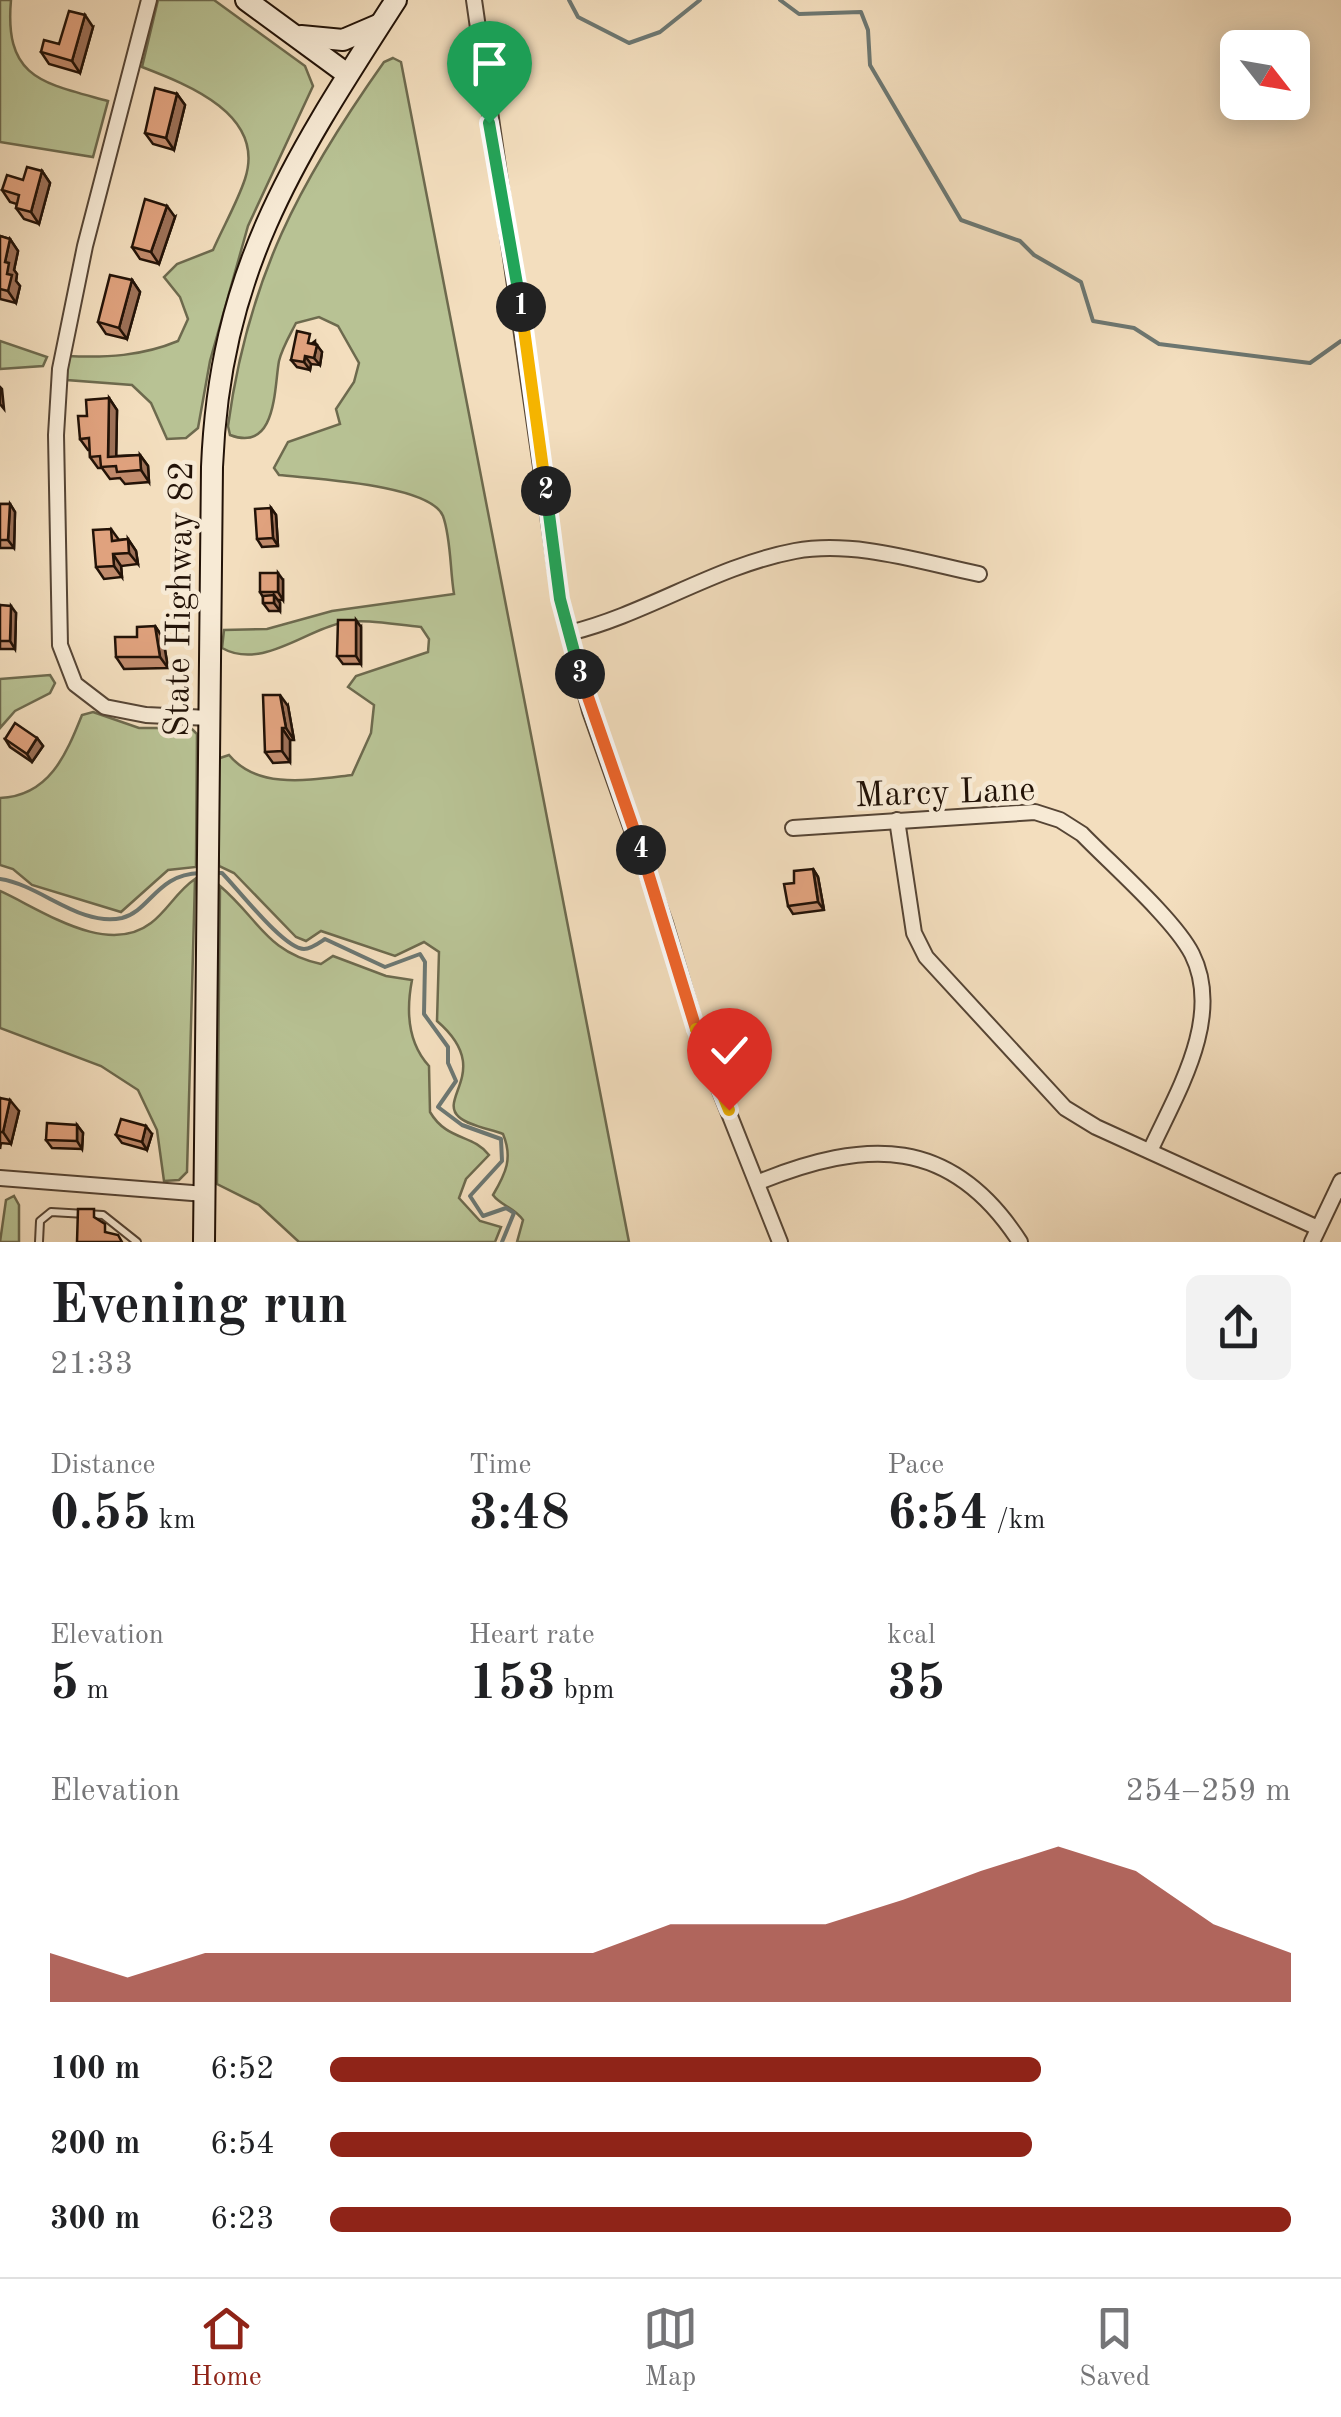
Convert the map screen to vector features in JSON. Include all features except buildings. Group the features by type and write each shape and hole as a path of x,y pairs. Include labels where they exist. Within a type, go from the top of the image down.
{"main road":[{"path":"246,0 347,74"},
{"name":"State Highway 82","path":"204,1242 212,446 230,324 269,211 347,74 396,0"},
{"path":"293,34 324,42 343,40 380,25"}],"street":[{"path":"149,0 86,246 60,369 56,435 60,645 74,684 105,707 146,715 209,718"},
{"path":"474,0 560,599 590,711 631,820 699,1038 780,1242"},
{"path":"569,633 615,622 706,578 797,550 878,553 979,574"},
{"name":"Marcy Lane","path":"793,828 1035,812 1060,820 1082,834 1192,953 1201,985 1202,1026 1150,1152"},
{"path":"896,820 914,933 926,957 1065,1108 1315,1235 1341,1181"},
{"path":"759,1182 815,1160 857,1152 925,1161 958,1175 987,1198 1020,1242"},
{"path":"0,1178 204,1194"}],"lane":[{"path":"40,1242 40,1221 51,1212 103,1214 137,1242"}],"green space":[{"path":"0,0 11,0 14,47 32,73 64,89 108,101 93,157 0,142"},
{"path":"158,0 214,0 305,66 313,86 248,226 210,361 198,428 186,438 167,439 151,403 132,385 67,380 67,356 124,355 178,341 188,319 180,297 164,277 177,264 213,250 245,179 249,157 234,120 201,93 142,67"},
{"path":"393,58 401,62 629,1242 517,1242 523,1220 493,1195 507,1165 503,1134 468,1123 454,1109 463,1068 453,1038 437,1021 439,952 424,942 395,956 321,931 306,941 296,937 234,873 219,866 216,777 220,758 229,755 255,774 270,778 302,780 352,775 371,733 374,705 348,687 356,676 428,652 429,639 421,627 351,622 327,627 267,652 237,654 222,648 224,630 267,629 332,611 454,594 446,525 434,505 394,490 279,475 274,468 288,442 340,424 336,409 354,382 359,363 338,326 319,317 296,323 280,356 274,401 265,427 257,435 245,438 230,435 228,426 249,324 282,233 354,106 384,62"},
{"path":"0,341 47,357 43,366 0,369"},
{"path":"50,675 55,683 50,693 15,711 0,728 0,679"},
{"path":"93,712 139,728 191,728 197,734 196,867 168,870 121,912 32,885 13,869 0,865 0,798 17,796 43,781 62,758 82,715"},
{"path":"195,879 187,1172 179,1180 164,1181 157,1130 138,1090 101,1066 0,1028 0,891 75,927 115,935 134,932 151,923"},
{"path":"220,886 275,943 302,959 321,964 333,956 386,976 412,980 410,1026 416,1047 429,1066 430,1112 444,1128 489,1155 466,1179 459,1198 480,1221 501,1227 495,1242 299,1242 259,1205 217,1184"},
{"path":"14,1196 19,1205 19,1242 0,1242 6,1200"}],"waterway":[{"path":"569,0 578,17 629,43 660,32 700,0"},
{"path":"780,0 799,14 861,12 868,30 870,65 961,220 1020,241 1034,255 1081,282 1093,321 1134,328 1159,344 1310,363 1341,341"},
{"path":"0,879 75,911 106,919 132,914 174,879 200,873"},
{"path":"214,873 222,873 273,929 295,946 307,949 325,939 385,967 420,954 425,962 424,1014 448,1047 448,1063 456,1081 438,1107 462,1125 501,1139 502,1161 470,1196 483,1216 506,1208 514,1213 502,1242"}],"route":[{"path":"489,123 532,378 560,599 590,711 620,786 699,1038 729,1110"}]}
